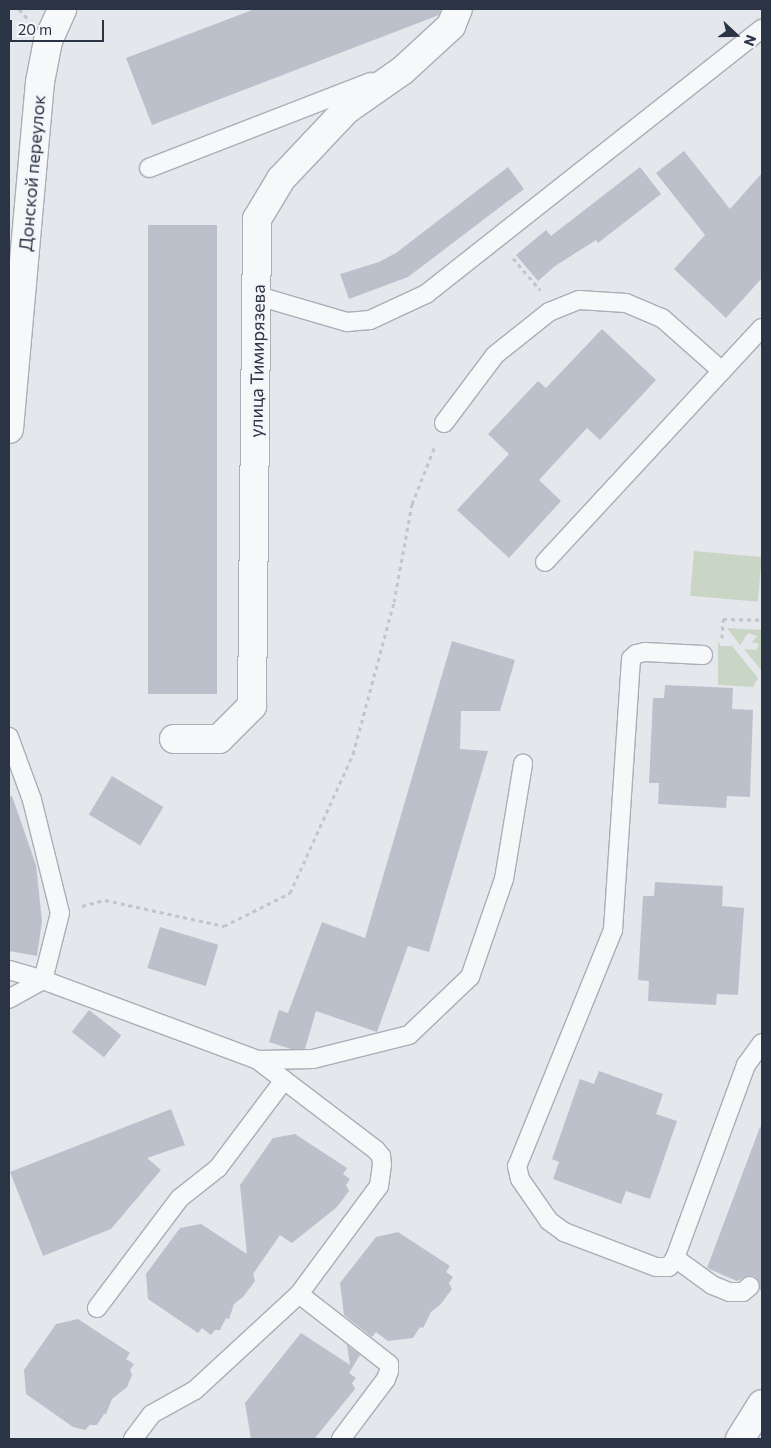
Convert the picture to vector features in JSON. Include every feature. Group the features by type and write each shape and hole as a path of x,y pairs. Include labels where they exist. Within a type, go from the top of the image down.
{"street":[{"name":"Донской переулок","path":"9,429 40,82 48,41 62,9"},
{"name":"улица Тимирязева","path":"174,739 219,739 252,706 258,296 257,219 281,179 346,110 402,71 451,26 458,9"},
{"path":"740,1439 762,1404"}],"lane":[{"path":"258,296 347,322 370,320 426,294 762,30"},
{"path":"149,168 402,71"},
{"path":"444,423 495,355 549,312 579,300 626,303 662,318 722,371"},
{"path":"545,562 762,328"},
{"path":"703,655 645,652 636,654 631,659 613,930 517,1166 520,1179 555,1228 663,1269 669,1267 675,1258 746,1065 762,1043"},
{"path":"9,737 32,800 60,912 43,980 9,999"},
{"path":"258,1060 313,1059 409,1035 470,977 504,879 523,764"},
{"path":"9,970 43,980 258,1060 382,1156 379,1186 299,1294 195,1390 152,1414 133,1439"},
{"path":"97,1308 180,1198 218,1168 284,1080"},
{"path":"675,1258 712,1285 729,1292 743,1292 750,1286"},
{"path":"299,1294 389,1364 386,1379 341,1439"}],"path":[{"path":"60,912 105,900 224,926 290,893 353,754 394,602 412,504 444,423"},
{"path":"703,655 721,656 723,618 762,620"}],"green space":[{"path":"694,551 762,557 758,602 690,596"},
{"path":"727,628 762,630 761,670 744,649 756,650 759,644 752,642 757,636 748,633 740,645"},
{"path":"718,642 721,646 732,646 758,678 753,687 718,685"}],"building":[{"path":"255,9 441,9 439,15 152,125 126,58"},
{"path":"684,151 730,209 762,173 762,278 726,318 674,269 705,235 656,173"},
{"path":"508,167 524,189 408,277 349,299 340,274 379,262 396,253"},
{"path":"640,167 661,194 598,243 596,240 555,266 538,281 516,255 546,230 551,236"},
{"path":"148,225 217,225 217,694 148,694"},
{"path":"602,329 656,380 600,440 587,428 539,480 561,501 509,558 457,510 509,454 488,434 538,381 546,388"},
{"path":"452,641 515,660 500,711 461,711 460,749 488,751 429,952 408,946 377,1032 316,1011 305,1049 291,1049 269,1042 279,1010 288,1013 322,922 365,938"},
{"path":"665,685 733,688 732,709 753,710 750,797 727,796 726,808 658,804 659,783 649,783 653,698 664,698"},
{"path":"112,776 163,807 140,845 89,815"},
{"path":"12,796 36,865 42,921 37,956 9,951 9,797"},
{"path":"655,882 723,886 722,906 744,908 738,995 717,994 716,1005 648,1001 649,981 638,980 643,896 654,896"},
{"path":"160,927 218,945 206,986 147,968"},
{"path":"89,1010 121,1035 104,1057 72,1032"},
{"path":"599,1071 663,1094 656,1114 677,1121 650,1199 626,1191 621,1204 553,1179 559,1162 552,1159 580,1079 594,1084"},
{"path":"171,1109 185,1145 147,1158 161,1170 111,1229 43,1256 10,1172"},
{"path":"760,1127 762,1128 762,1291 760,1290 758,1280 754,1276 748,1276 737,1281 707,1268"},
{"path":"295,1134 347,1168 343,1174 350,1179 346,1185 349,1191 337,1207 292,1243 280,1235 253,1274 255,1281 243,1297 234,1304 229,1319 226,1318 220,1330 215,1330 211,1335 202,1328 198,1333 148,1299 146,1274 180,1228 201,1224 247,1254 240,1185 273,1138"},
{"path":"398,1232 450,1266 446,1272 453,1277 449,1283 452,1289 440,1305 431,1312 423,1328 420,1327 413,1338 388,1341 376,1332 372,1337 344,1315 340,1283 376,1237"},
{"path":"78,1319 130,1353 126,1359 134,1364 130,1370 132,1375 127,1387 112,1399 106,1414 104,1414 97,1425 90,1425 85,1430 73,1427 26,1394 24,1370 56,1324"},
{"path":"301,1333 350,1365 347,1345 360,1355 349,1373 356,1378 352,1383 355,1389 315,1438 251,1439 245,1403"}]}
